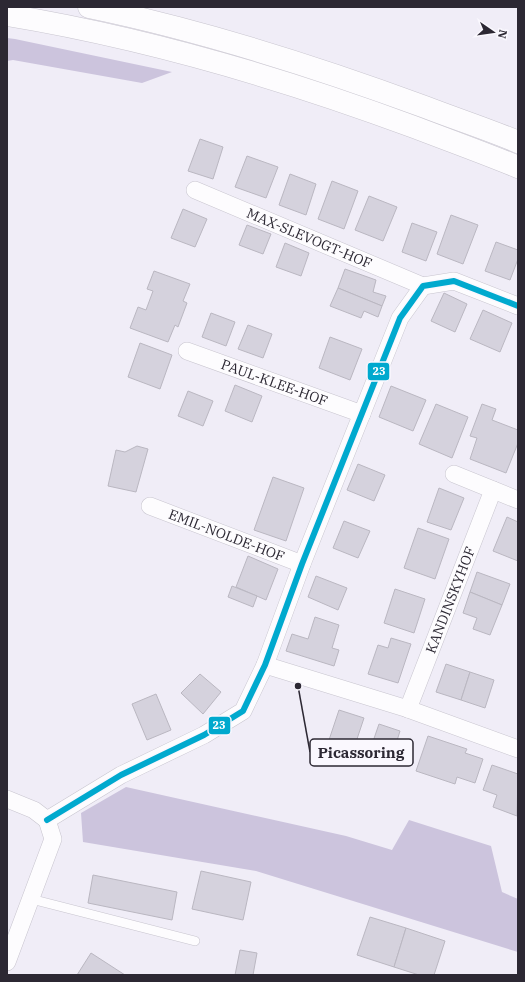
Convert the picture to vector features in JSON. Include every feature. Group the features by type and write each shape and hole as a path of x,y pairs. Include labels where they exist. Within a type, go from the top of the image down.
{"highway":[{"path":"89,7 158,21 240,44 349,79 518,142"},
{"path":"7,15 128,38 233,67 349,103 518,167"}],"street":[{"name":"MAX-SLEVOGT-HOF","path":"195,190 423,286"},
{"path":"48,820 120,775 204,735 243,711 265,665 302,564 400,318 423,286 454,281 518,306"},
{"name":"PAUL-KLEE-HOF","path":"187,351 362,414"},
{"path":"454,474 518,500"},
{"name":"KANDINSKYHOF","path":"408,709 493,490"},
{"name":"EMIL-NOLDE-HOF","path":"150,506 302,564"},
{"path":"265,665 408,709 518,749"},
{"path":"7,799 34,810 48,820 53,839 7,962"}],"lane":[{"path":"31,899 195,941"}],"shaded area":[{"path":"7,38 172,72 142,83 13,60 7,61"},
{"path":"126,787 346,836 392,850 409,820 491,846 502,892 518,899 518,952 256,871 83,842 81,813"}],"building":[{"path":"200,139 223,147 213,179 188,171"},
{"path":"247,156 278,167 266,198 235,187"},
{"path":"290,174 316,184 306,215 279,205"},
{"path":"332,181 358,191 344,229 318,219"},
{"path":"369,196 397,207 383,241 355,230"},
{"path":"183,209 207,219 195,247 171,238"},
{"path":"451,215 478,225 463,264 437,254"},
{"path":"412,223 437,232 426,261 402,252"},
{"path":"247,225 271,234 263,254 239,245"},
{"path":"496,242 518,250 518,259 510,280 485,271"},
{"path":"285,243 309,253 301,276 276,267"},
{"path":"345,269 376,280 373,292 386,296 382,306 338,288"},
{"path":"154,271 190,284 183,301 187,303 178,327 175,325 168,342 130,328 138,307 146,310 153,291 147,289"},
{"path":"338,288 382,306 378,317 364,311 361,318 330,306"},
{"path":"444,293 467,304 455,332 431,321"},
{"path":"483,310 512,323 500,352 470,339"},
{"path":"211,313 235,322 226,346 202,337"},
{"path":"248,325 272,334 263,358 238,349"},
{"path":"330,337 362,349 350,380 319,368"},
{"path":"140,343 172,355 160,389 128,377"},
{"path":"235,385 262,396 252,422 225,411"},
{"path":"391,386 426,400 413,431 379,417"},
{"path":"188,391 213,401 203,426 178,416"},
{"path":"436,404 468,417 452,458 419,444"},
{"path":"482,404 496,409 492,420 518,430 518,443 506,473 470,459 477,438 470,436"},
{"path":"137,446 148,449 136,492 108,486 116,450 125,452"},
{"path":"358,464 385,475 374,501 347,490"},
{"path":"273,477 304,488 286,541 254,530"},
{"path":"439,488 464,498 451,530 427,522"},
{"path":"507,517 518,522 518,561 493,551"},
{"path":"344,521 370,531 358,558 333,548"},
{"path":"418,528 449,539 435,579 404,568"},
{"path":"248,556 278,569 266,600 236,587"},
{"path":"477,572 510,584 502,605 470,592"},
{"path":"316,576 347,588 338,610 308,597"},
{"path":"232,586 257,596 253,607 228,597"},
{"path":"395,589 425,599 414,633 384,623"},
{"path":"470,592 502,605 490,635 473,629 477,618 463,613"},
{"path":"315,617 339,625 332,648 339,650 334,666 286,651 292,634 308,639"},
{"path":"391,638 411,644 398,683 368,674 378,645 388,648"},
{"path":"446,664 470,672 461,700 436,692"},
{"path":"470,672 494,680 485,708 461,700"},
{"path":"200,674 221,692 203,714 181,693"},
{"path":"156,694 171,730 147,740 132,704"},
{"path":"339,710 364,718 354,748 329,740"},
{"path":"379,724 400,731 390,763 368,756"},
{"path":"428,736 467,749 465,753 483,759 475,783 457,777 455,784 416,771"},
{"path":"492,765 518,774 517,816 493,807 497,795 483,790"},
{"path":"201,871 251,882 243,920 192,909"},
{"path":"93,875 177,892 172,920 88,903"},
{"path":"370,917 406,928 394,967 357,955"},
{"path":"406,928 445,941 434,975 419,975 394,967"},
{"path":"240,950 257,953 253,975 235,975"},
{"path":"91,953 125,975 77,975"}],"transit line":[{"name":"23","path":"47,820 121,775 204,735 243,711 265,665 302,564 400,318 423,286 454,281 518,306"}],"place":[{"name":"Picassoring","path":"298,686"}]}
